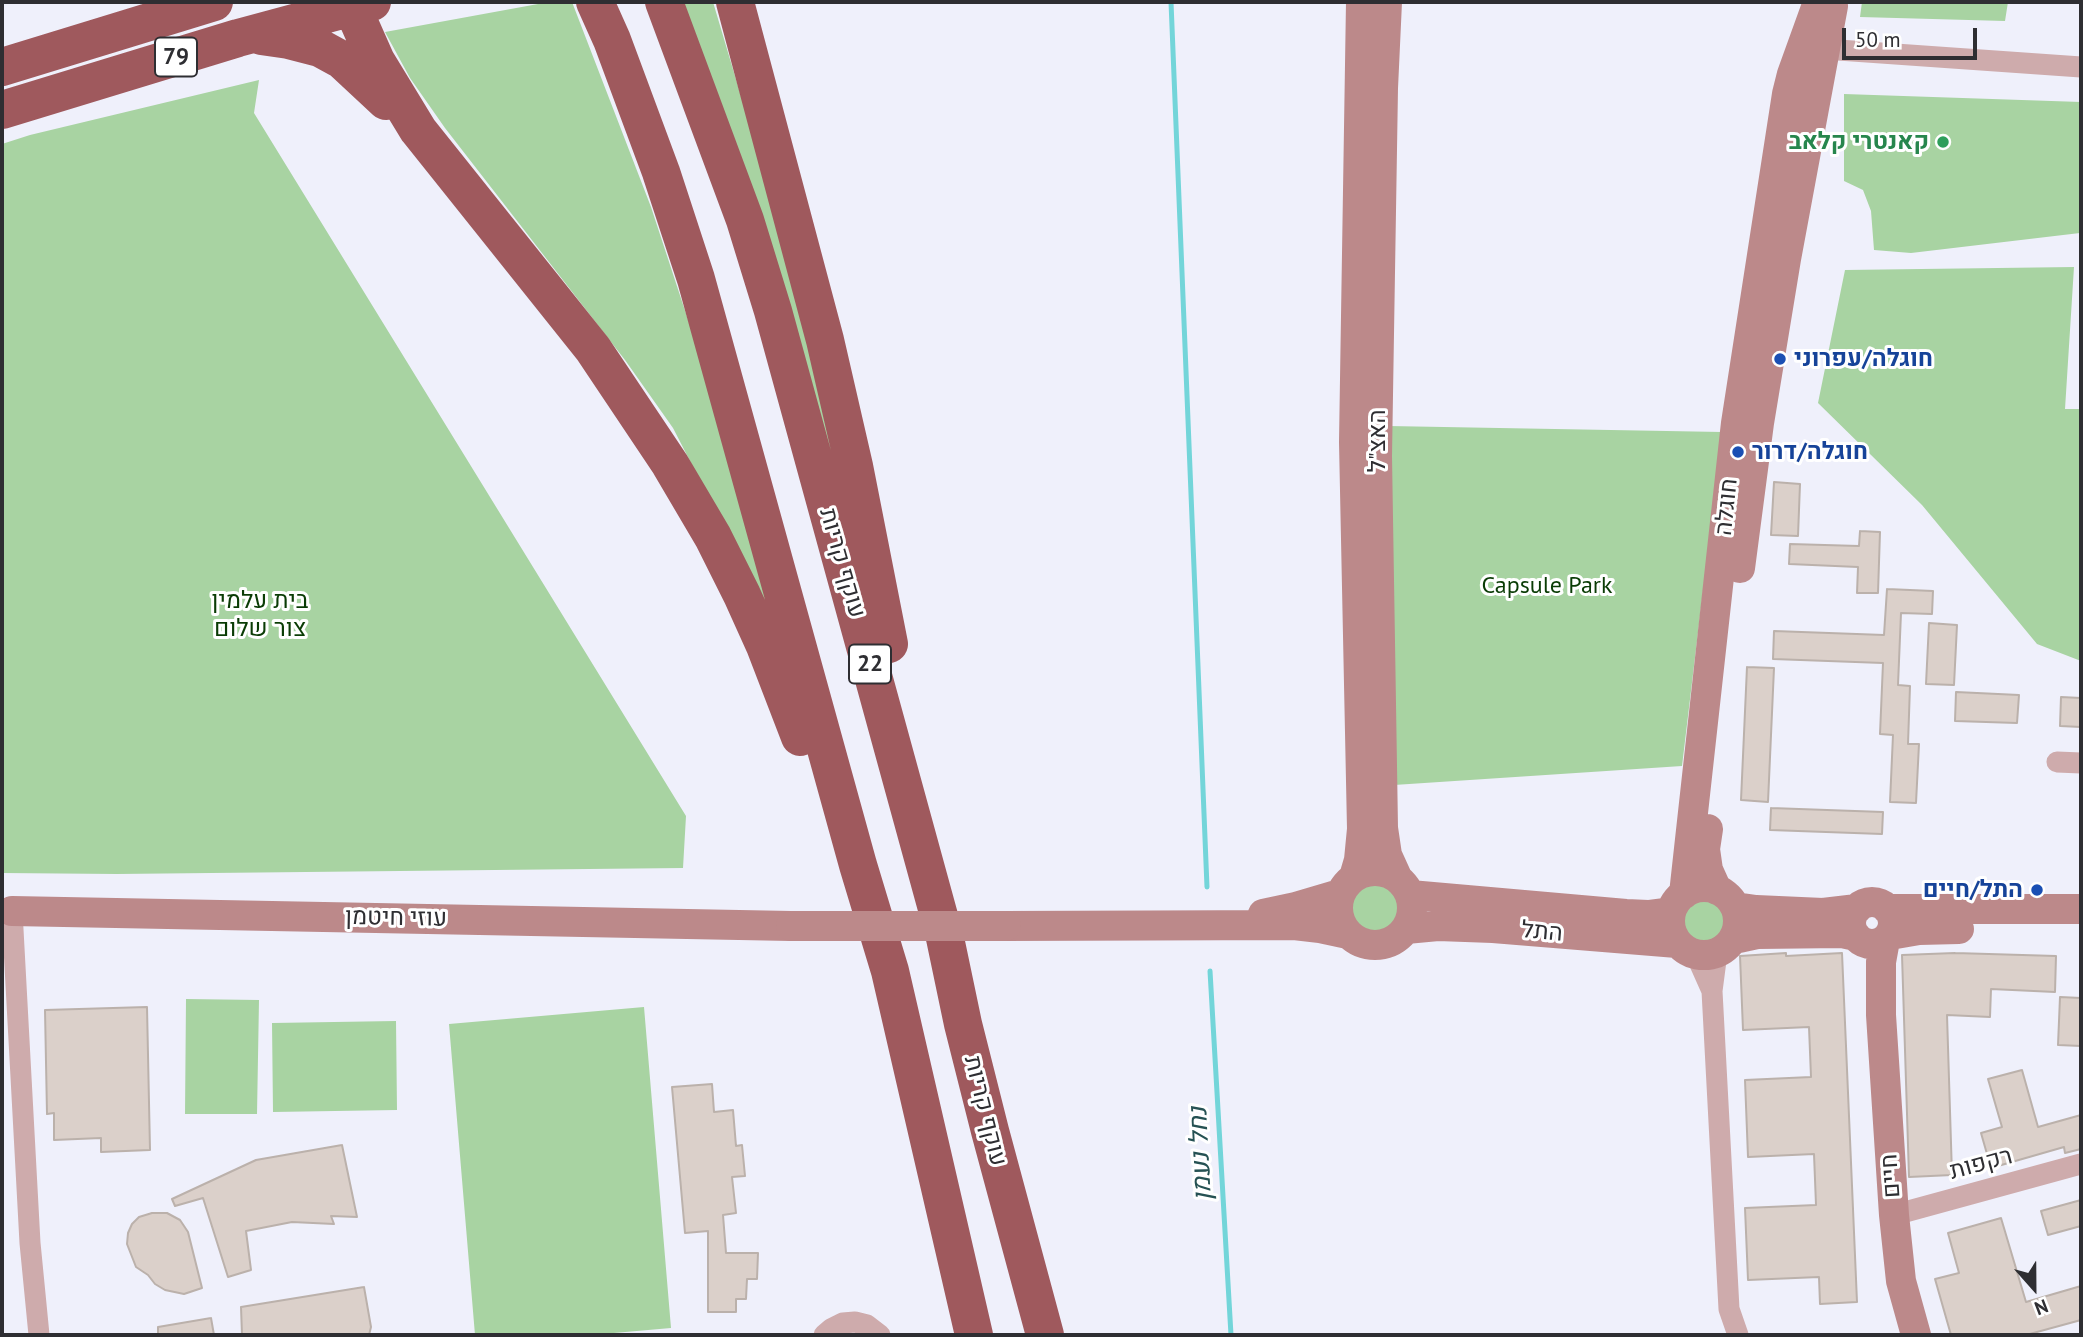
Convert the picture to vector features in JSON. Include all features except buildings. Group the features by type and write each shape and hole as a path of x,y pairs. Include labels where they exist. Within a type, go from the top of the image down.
{"highway":[{"name":"79","path":"2,67 214,2"},
{"path":"595,2 612,40 696,279 858,865 890,971 974,1335"},
{"name":"עוקף קריות","path":"664,2 721,152 757,259 945,938 963,1024 1045,1335"},
{"path":"735,2 825,340 854,466 945,938"},
{"path":"752,2 764,112"},
{"name":"79","path":"2,110 358,3"},
{"path":"358,3 376,61 418,130 593,349 670,464 713,537 765,646 788,705 907,1047"},
{"path":"238,38 265,36 320,48 342,60 418,130"}],"street":[{"name":"האצ\"ל","path":"1347,886 1359,860 1362,829 1354,442 1361,2"},
{"name":"האצ\"ל","path":"1387,2 1383,88 1377,456 1383,828 1387,855 1404,886"},
{"name":"חוגלה","path":"1678,903 1688,852 1736,423 1787,94 1818,2"},
{"name":"חוגלה","path":"1726,898 1707,870 1705,849 1759,423 1786,259 1834,2"},
{"path":"1824,50 2081,67"},
{"path":"2057,762 2081,762"},
{"path":"1626,914 1664,892 1677,877 1688,852"},
{"path":"1376,870 1387,872 1404,886 1413,906 1406,929 1398,938 1375,946 1363,944 1348,934 1294,925 1182,925 1253,916 1296,907 1347,886 1365,872 1376,870"},
{"path":"1347,886 1337,906 1339,918 1348,934"},
{"name":"התל","path":"1404,886 1626,914 1648,915 1678,903"},
{"path":"1705,887 1726,898 1738,923 1706,947 1672,933 1670,922 1678,903 1694,889 1705,887"},
{"name":"התל","path":"1726,898 1756,910 1823,913 1873,928 2081,929"},
{"name":"התל","path":"1406,929 1438,926 1479,928 1706,947 1757,934 1842,933 2081,909"},
{"path":"5,914 39,1335"},
{"name":"עוזי חיטמן","path":"5,914 791,926 1182,925"},
{"name":"חיים","path":"1873,928 1894,1215 1901,1281 1916,1335"},
{"path":"1706,947 1712,991 1729,1309 1738,1335"},
{"name":"רקפות","path":"1894,1215 2081,1164"},
{"path":"824,1335 843,1323 855,1322 867,1325 880,1335"}],"green space":[{"path":"549,2 572,2 651,207 694,338 793,683 708,496 673,428 625,360 445,128 410,78 385,32"},
{"path":"682,2 713,2 782,234 856,547"},
{"path":"1862,2 2008,2 2005,21 1860,17"},
{"name":"בית עלמין צור שלום","path":"259,80 254,113 686,816 683,868 2,873 2,144"},
{"path":"1844,94 2081,102 2080,233 1911,253 1874,250 1871,211 1863,190 1844,181"},
{"path":"2074,267 2065,409 2081,409 2081,661 2037,644 1922,505 1818,403 1845,270"},
{"name":"Capsule Park","path":"1388,426 1722,432 1682,766 1394,785"},
{"path":"1375,881 1394,889 1402,908 1394,927 1375,935 1356,927 1348,908 1356,889"},
{"path":"1704,897 1721,904 1728,921 1721,938 1704,945 1687,938 1680,921 1687,904"},
{"path":"186,999 259,1000 257,1114 185,1114"},
{"path":"644,1007 671,1328 591,1335 475,1335 449,1024"},
{"path":"396,1021 397,1110 273,1112 272,1023"}],"waterway":[{"path":"1171,2 1207,887"},
{"name":"נחל נעמן","path":"1210,971 1231,1335"}],"place":[{"name":"קאנטרי קלאב","path":"1943,142"},
{"name":"חוגלה/עפרוני","path":"1780,359"},
{"name":"חוגלה/דרור","path":"1738,452"},
{"name":"התל/חיים","path":"2037,890"}]}
